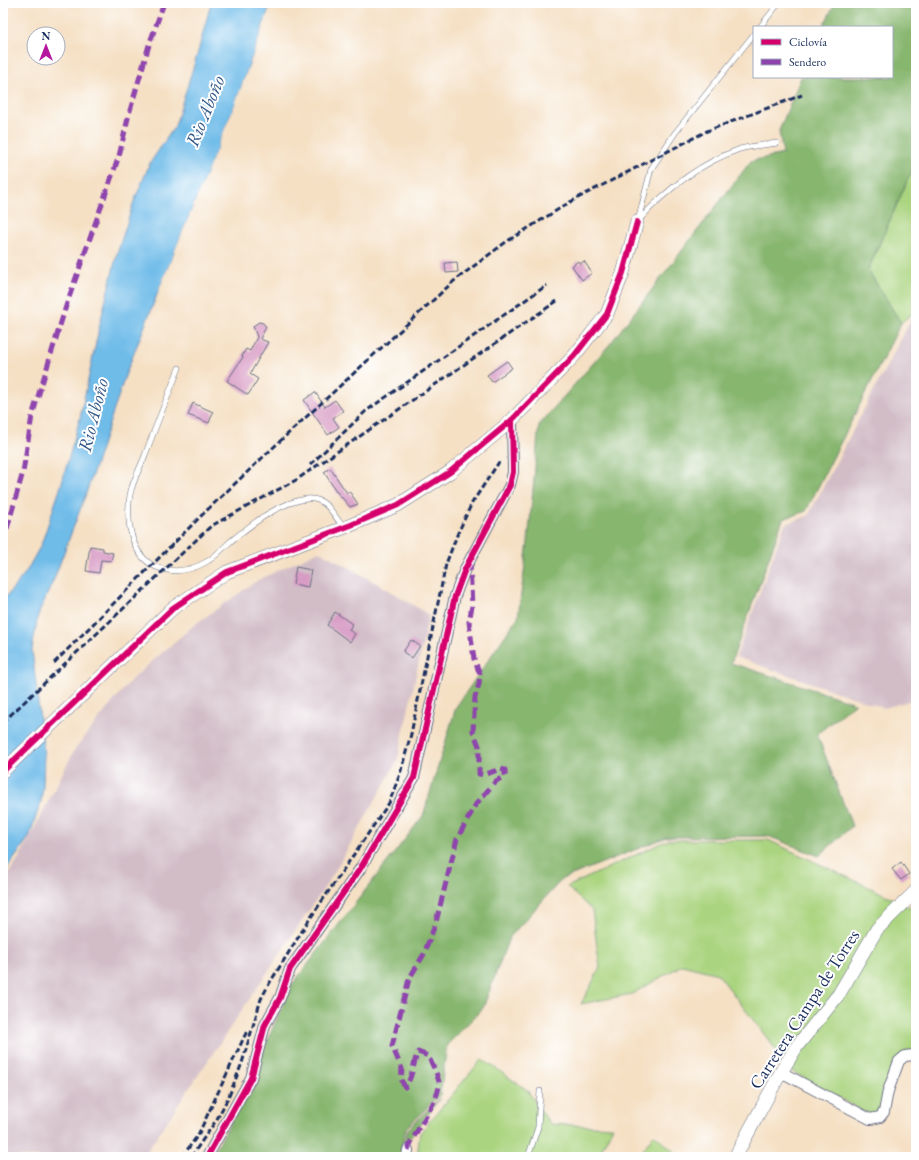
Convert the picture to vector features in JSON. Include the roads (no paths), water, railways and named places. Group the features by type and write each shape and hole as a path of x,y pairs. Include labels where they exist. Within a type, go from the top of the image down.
{"street":[{"path":"3,771 173,608 227,572 343,528 398,505 450,472 512,420 574,356 607,314 623,273 637,222"},
{"path":"207,1157 251,1078 265,1025 280,998 290,969 360,869 414,778 455,596 465,569 510,484 513,472 512,420"},
{"name":"Carretera Campa de Torres","path":"735,1157 781,1072 797,1046 838,994 878,930 916,891"},
{"path":"781,1072 870,1119 880,1117 884,1112 888,1091 900,1061 905,1056 913,1055 916,1058"}],"lane":[{"path":"761,26 779,3"},
{"path":"637,222 651,170 675,133 753,35"},
{"path":"637,222 655,202 669,190 711,162 742,149 777,144"},
{"path":"179,368 130,494 128,522 131,536 137,549 149,563 168,571 188,570 208,561 243,531 277,508 307,499 321,501 329,507 343,528"},
{"path":"528,1157 538,1127 540,1092"}],"water":[{"name":"Rio Aboño","path":"211,3 271,3 235,104 125,376 87,491 54,579 38,615 32,650 44,754 41,802 29,837 3,875 3,796 5,791 3,777 3,601 26,572 41,545 60,489 80,418 101,319 117,254 133,204 150,163 175,126 198,52"}],"railway":[{"path":"54,663 205,512 454,281 506,242 570,202 707,131 802,95"},
{"path":"310,465 366,411 547,285"},
{"path":"3,722 211,526 296,480 557,301"},
{"path":"191,1157 217,1119 229,1096 242,1063 261,999 269,984 309,920 389,803 400,774 411,734 446,564 457,535 472,503 499,462"},
{"path":"182,1157 198,1135 247,1031"}]}
